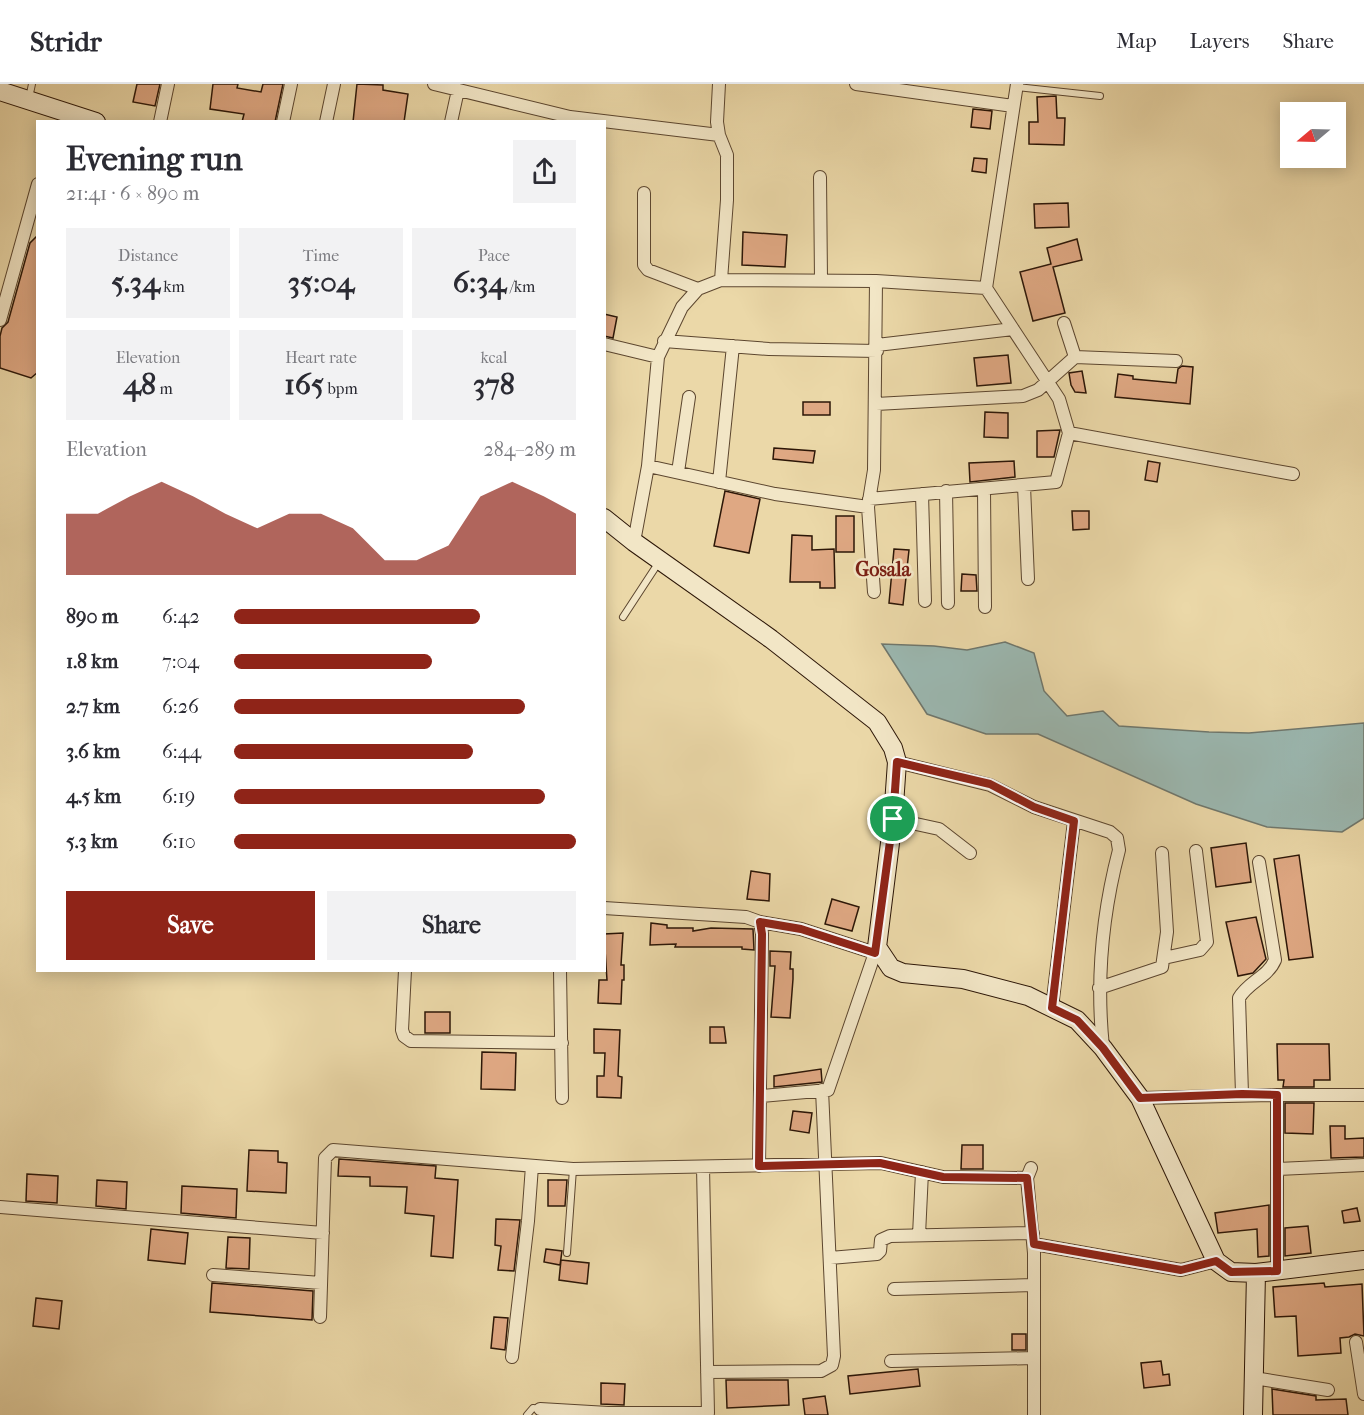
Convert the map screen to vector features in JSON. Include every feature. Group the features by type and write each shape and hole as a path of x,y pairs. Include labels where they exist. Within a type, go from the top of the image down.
{"main road":[{"path":"0,91 31,92 55,115 84,120"},
{"path":"606,520 660,561 771,639 877,722 893,748 897,762 893,819 876,950 891,968 903,973 963,979 1028,996 1077,1020 1103,1048 1140,1098 1216,1261 1231,1272 1256,1273 1364,1260"},
{"path":"1253,1415 1256,1273"}],"street":[{"path":"160,120 168,84"},
{"path":"283,120 291,84"},
{"path":"326,120 334,84"},
{"path":"434,84 570,119"},
{"path":"719,84 717,102 719,135 727,155 721,280"},
{"path":"856,84 1013,106"},
{"path":"648,466 775,494 869,503 946,491 1056,482 1069,433 1059,399 986,288 1017,85"},
{"path":"451,120 458,90"},
{"path":"606,123 719,135"},
{"path":"820,177 821,280"},
{"path":"0,320 36,191"},
{"path":"644,193 644,265 648,270 699,289"},
{"path":"634,542 648,466 658,357 682,307 699,289 721,280 876,281 986,288"},
{"path":"874,592 869,503 874,470 876,281"},
{"path":"1064,323 1075,357"},
{"path":"664,341 734,346 877,348 1012,329"},
{"path":"606,344 658,357"},
{"path":"718,482 734,346"},
{"path":"876,404 1023,396 1038,390 1075,357 1176,361"},
{"path":"678,472 689,397"},
{"path":"1069,433 1293,474"},
{"path":"1024,486 1028,579"},
{"path":"984,489 985,607"},
{"path":"946,491 948,603"},
{"path":"922,494 925,602"},
{"path":"897,762 990,784 1034,807 1110,832 1117,838 1119,844 1103,934 1099,988 1103,1048"},
{"path":"893,819 939,829 970,853"},
{"path":"1052,1008 1074,821"},
{"path":"1164,958 1200,950 1207,942 1196,851"},
{"path":"1099,988 1162,967 1167,932 1162,853"},
{"path":"1242,1094 1237,1007 1239,998 1250,983 1268,971 1275,960 1259,862"},
{"path":"606,908 746,917 760,922 801,929 876,950 828,1090 761,1096"},
{"path":"759,1166 762,934 760,922"},
{"path":"405,972 402,1030 404,1036 411,1041 562,1043"},
{"path":"560,972 562,1098"},
{"path":"707,1372 821,1371 832,1365 834,1356 822,1090"},
{"path":"1140,1098 1242,1094 1364,1095"},
{"path":"1277,1095 1277,1271"},
{"path":"320,1317 325,1158 333,1150 573,1169 880,1163 943,1177 1029,1173 1034,1285 1034,1415"},
{"path":"1278,1169 1364,1165"},
{"path":"513,1357 532,1166"},
{"path":"540,1409 608,1413 708,1413 703,1167"},
{"path":"919,1235 922,1172"},
{"path":"0,1208 323,1233"},
{"path":"830,1258 872,1256 880,1251 881,1240 884,1237 919,1235 1033,1239 1181,1270 1216,1261"},
{"path":"213,1275 321,1282"},
{"path":"894,1289 1034,1285"},
{"path":"1356,1342 1364,1394"},
{"path":"891,1361 1034,1358"},
{"path":"1254,1378 1328,1390"}],"lane":[{"path":"1017,85 1100,96"},
{"path":"623,617 660,561"},
{"path":"567,1253 573,1169"},
{"path":"527,1415 533,1408 540,1409"}],"water":[{"path":"1005,642 1034,653 1044,691 1067,716 1103,711 1119,726 1249,733 1364,723 1364,818 1342,832 1267,827 1196,804 1038,734 986,734 927,714 882,644 967,650"}],"building":[{"path":"137,84 160,84 155,106 133,102"},
{"path":"213,84 238,84 237,88 261,92 263,84 283,84 275,120 242,120 244,114 210,109"},
{"path":"357,84 383,85 383,90 408,94 404,120 353,120"},
{"path":"1056,96 1057,118 1065,118 1064,145 1029,144 1029,122 1038,122 1037,97"},
{"path":"973,109 992,111 990,129 971,127"},
{"path":"974,158 987,159 986,173 972,171"},
{"path":"1068,203 1069,227 1035,228 1034,204"},
{"path":"743,232 787,235 785,267 742,265"},
{"path":"36,237 36,374 31,378 0,368 0,336 2,328 8,322 30,243"},
{"path":"1077,239 1082,260 1053,267 1065,313 1033,321 1020,272 1051,264 1047,248"},
{"path":"606,314 617,317 613,338 606,336"},
{"path":"1008,355 1011,383 977,386 974,358"},
{"path":"1182,366 1193,367 1190,404 1115,397 1118,374 1133,376 1133,379 1176,383 1178,369"},
{"path":"1082,371 1086,393 1075,392 1071,385 1069,373"},
{"path":"803,402 830,402 830,415 803,415"},
{"path":"985,412 1008,413 1008,438 984,437"},
{"path":"1060,430 1054,457 1037,457 1037,431"},
{"path":"774,448 815,451 813,463 773,459"},
{"path":"1014,461 1015,477 970,482 969,463"},
{"path":"1148,461 1160,463 1157,482 1145,480"},
{"path":"725,491 760,499 749,553 714,546"},
{"path":"1072,511 1089,511 1089,529 1073,530"},
{"path":"836,516 854,516 854,552 836,552"},
{"path":"792,535 812,536 812,550 834,549 835,588 820,588 820,582 790,582"},
{"path":"894,549 909,550 903,605 889,603"},
{"path":"962,574 976,575 977,591 961,591"},
{"path":"1246,843 1251,882 1216,887 1211,848"},
{"path":"1299,855 1313,957 1289,960 1274,859"},
{"path":"751,871 770,874 769,901 747,899"},
{"path":"832,899 859,907 852,931 825,924"},
{"path":"1256,917 1266,959 1253,973 1238,976 1226,922"},
{"path":"651,923 667,925 667,928 693,928 693,931 711,928 753,929 754,950 742,949 742,947 650,945"},
{"path":"623,933 621,965 624,965 624,980 622,980 621,1004 598,1003 599,980 607,980 606,934"},
{"path":"770,951 791,952 790,969 793,969 793,979 790,1018 771,1017 775,966 770,966"},
{"path":"425,1012 450,1012 450,1033 425,1033"},
{"path":"710,1027 724,1027 726,1043 710,1043"},
{"path":"594,1029 620,1030 618,1076 622,1077 621,1098 597,1097 597,1076 604,1076 605,1053 594,1053"},
{"path":"1277,1044 1329,1044 1330,1080 1314,1080 1314,1087 1283,1087 1284,1080 1278,1080"},
{"path":"482,1052 516,1053 515,1090 481,1089"},
{"path":"821,1069 822,1082 774,1087 774,1076"},
{"path":"1285,1103 1314,1103 1313,1134 1285,1133"},
{"path":"793,1111 812,1113 809,1133 790,1130"},
{"path":"1330,1126 1345,1126 1345,1139 1364,1138 1364,1157 1331,1158"},
{"path":"962,1145 983,1145 983,1169 961,1169"},
{"path":"249,1150 278,1151 278,1162 287,1163 286,1193 247,1191"},
{"path":"339,1159 436,1166 435,1178 458,1180 453,1258 431,1256 434,1216 405,1213 407,1187 370,1186 370,1177 338,1176"},
{"path":"27,1174 58,1176 57,1203 26,1201"},
{"path":"97,1180 127,1182 126,1209 96,1206"},
{"path":"548,1180 567,1180 565,1206 548,1206"},
{"path":"182,1186 237,1189 236,1218 181,1213"},
{"path":"1269,1205 1269,1256 1258,1257 1257,1229 1218,1233 1215,1213"},
{"path":"1357,1208 1360,1221 1344,1223 1342,1211"},
{"path":"496,1219 520,1220 514,1271 498,1270 501,1246 495,1245"},
{"path":"1308,1226 1311,1253 1285,1256 1285,1228"},
{"path":"151,1229 188,1233 185,1264 148,1260"},
{"path":"228,1237 250,1238 249,1269 226,1268"},
{"path":"546,1249 562,1251 560,1265 544,1262"},
{"path":"561,1260 589,1263 587,1284 559,1280"},
{"path":"212,1283 313,1291 312,1320 210,1312"},
{"path":"1324,1283 1325,1287 1362,1284 1364,1336 1355,1334 1340,1338 1341,1353 1298,1356 1296,1316 1275,1317 1273,1287"},
{"path":"36,1298 62,1301 59,1329 33,1326"},
{"path":"494,1317 508,1318 505,1350 491,1348"},
{"path":"1012,1334 1026,1334 1026,1350 1012,1350"},
{"path":"1161,1361 1163,1375 1169,1374 1170,1385 1144,1388 1141,1363"},
{"path":"918,1369 920,1386 850,1394 848,1376"},
{"path":"726,1380 788,1380 789,1405 727,1408"},
{"path":"601,1383 625,1384 624,1405 601,1404"},
{"path":"1272,1389 1316,1396 1316,1400 1346,1399 1348,1415 1273,1415"},
{"path":"825,1396 828,1415 805,1415 803,1399"}],"district":[{"name":"Gosala","path":"883,569"}],"route":[{"path":"897,762 990,784 1034,807 1074,821 1052,1008 1077,1020 1103,1048 1140,1098 1277,1095 1277,1271 1231,1272 1216,1261 1181,1270 1034,1244 1027,1178 943,1177 880,1163 759,1166 762,934 760,922 801,929 875,953 893,819 897,762"}]}
